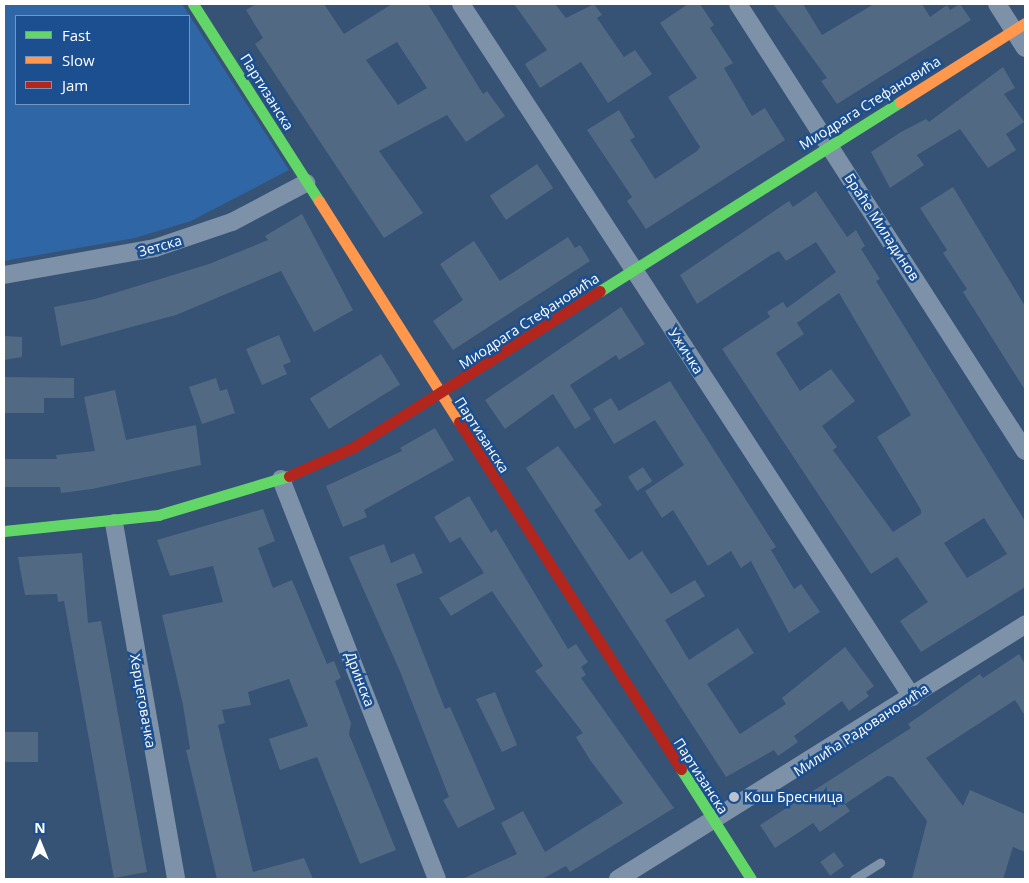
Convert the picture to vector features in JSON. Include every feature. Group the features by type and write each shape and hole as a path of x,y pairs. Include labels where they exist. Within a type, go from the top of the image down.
{"street":[{"name":"Партизанска","path":"193,4 440,397 751,879"},
{"name":"Ужичка","path":"461,4 912,697"},
{"name":"Браће Миладинов","path":"738,4 1025,452"},
{"path":"997,4 1020,27 1025,48"},
{"name":"Миодрага Стефановића","path":"4,531 114,523 191,507 281,479 354,447 440,397 634,271 1020,27"},
{"name":"Зетска","path":"4,275 72,266 163,245 232,222 306,183"},
{"name":"Дринска","path":"281,479 437,879"},
{"name":"Херцеговачка","path":"114,523 176,879"},
{"name":"Милића Радовановића","path":"618,879 713,822 1025,625"}],"lane":[{"path":"854,879 880,863"}],"shaded area":[{"path":"4,4 182,4 189,15 15,15 15,105 190,105 190,16 289,170 191,221 135,238 4,261"}],"building":[{"path":"256,4 324,4 344,34 392,4 428,4 483,94 487,91 505,116 466,142 447,115 379,151 423,213 384,238 255,44 263,38 246,10","holes":["397,42 427,88 398,105 366,60"]},
{"path":"514,4 555,4 566,18 594,4 602,15 597,18 624,57 635,50 652,74 608,103 581,62 540,88 525,64 547,50"},
{"path":"688,4 700,4 714,25 710,28 733,63 724,68 752,116 765,108 785,140 646,229 627,201 632,197 587,130 619,110 635,137 630,140 655,179 697,151 700,147 668,97 697,78 660,23"},
{"path":"773,4 803,4 822,35 874,4 922,4 930,17 947,5 950,10 960,4 971,20 837,104 821,81 827,78"},
{"path":"1003,67 1015,88 1004,94 1024,122 1006,134 1016,150 988,168 960,129 917,155 924,165 890,188 871,152 901,132 926,119 929,122"},
{"path":"537,164 553,188 506,220 490,196"},
{"path":"953,187 1025,306 1025,390 963,292 967,289 943,253 947,250 920,208"},
{"path":"816,191 847,237 856,230 865,246 861,249 880,279 876,281 1025,521 1025,587 921,652 900,621 928,602 897,557 871,574 722,349 770,317 767,312 783,302 787,308 836,272 816,242 786,261 779,251 771,255 697,304 680,275 789,201 793,207","holes":["839,293 911,415 877,437 921,510 921,514 893,532 833,450 837,447 822,426 855,401 831,369 800,391 776,353 804,334 797,323","984,518 1007,554 967,578 944,543"]},
{"path":"302,214 353,310 314,332 281,271 176,315 61,346 54,307 95,299 209,264 268,240 265,236"},
{"path":"568,237 575,248 580,245 590,261 453,350 433,321 463,300 440,264 474,241 500,281"},
{"path":"621,307 645,344 619,360 616,355 570,385 591,419 575,429 553,394 505,429 485,400"},
{"path":"279,335 291,362 283,365 287,374 262,385 246,349"},
{"path":"4,336 22,337 22,357 4,360"},
{"path":"381,354 400,385 329,429 310,399"},
{"path":"4,377 74,378 74,398 44,398 44,413 4,413"},
{"path":"216,378 220,391 227,389 235,413 202,424 189,387"},
{"path":"670,381 776,547 771,550 794,589 801,584 820,612 789,633 751,561 741,568 731,551 708,566 673,510 662,518 645,491 684,465 655,420 614,444 593,409 611,398 619,411"},
{"path":"115,390 126,440 196,425 201,465 92,489 61,493 60,487 4,487 4,459 57,459 56,455 95,451 84,397"},
{"path":"435,428 454,460 364,510 367,517 343,527 326,486 402,451 400,448"},
{"path":"558,446 602,505 594,510 629,560 642,551 671,594 695,580 705,596 665,620 689,660 738,628 754,653 707,684 740,734 786,704 782,698 845,647 874,686 866,692 869,696 849,711 842,701 794,736 798,742 778,756 774,750 726,777 526,468"},
{"path":"643,467 652,481 637,491 628,477"},
{"path":"469,496 491,533 496,529 568,649 576,644 588,662 581,667 586,675 581,678 674,808 570,872 566,866 542,879 462,879 517,854 501,823 523,811 545,852 623,803 590,760 576,737 583,733 535,671 543,666 492,591 451,616 439,598 484,573 460,537 450,543 434,517"},
{"path":"263,509 275,541 258,548 273,588 292,580 327,664 334,661 341,678 335,681 351,723 349,734 396,850 360,864 317,757 280,770 269,739 308,726 289,679 248,692 251,705 222,710 225,723 218,725 253,872 304,858 313,879 217,879 186,750 190,749 183,705 162,615 223,602 213,566 170,576 157,540"},
{"path":"384,544 391,563 414,553 423,573 396,584 445,709 450,707 495,809 458,828 443,800 449,797 399,669 349,557"},
{"path":"82,553 88,623 101,621 147,872 114,878 64,601 58,602 57,594 25,595 18,557"},
{"path":"1019,654 1025,664 1025,716 1015,700 926,758 963,806 970,790 1025,814 1025,852 1013,847 1003,879 912,879 927,821 893,777 887,776 845,804 850,811 820,832 813,823 775,848 760,825 911,728 908,724 980,674 983,678"},
{"path":"495,692 517,745 502,752 476,699"},
{"path":"4,732 38,732 38,762 4,762"},
{"path":"834,852 844,866 830,876 820,862"}],"traffic: fast":[{"path":"193,4 319,201"},
{"path":"600,291 900,102"},
{"path":"4,531 158,515 289,476"},
{"path":"681,769 751,879"}],"traffic: slow":[{"path":"900,102 1025,23"},
{"path":"319,201 459,422"}],"traffic: jam":[{"path":"289,476 354,447 600,291"},
{"path":"459,422 681,769"}],"place":[{"name":"Кош Бресница","path":"734,797"}]}
